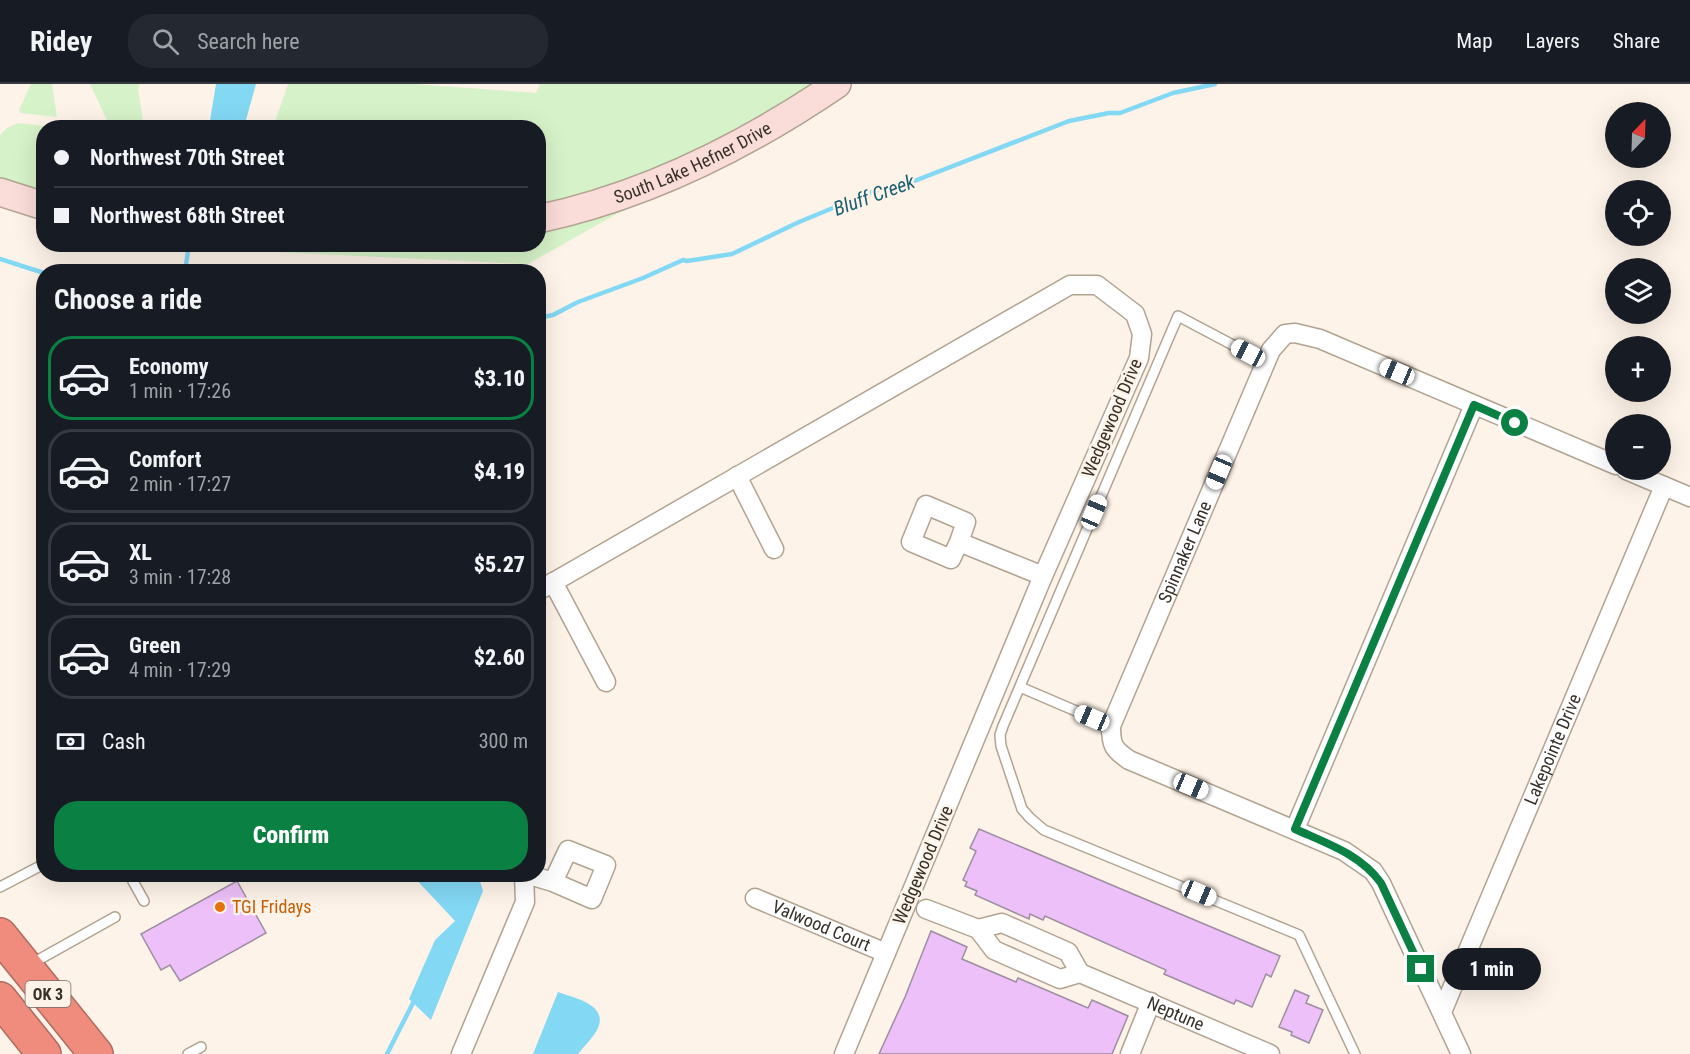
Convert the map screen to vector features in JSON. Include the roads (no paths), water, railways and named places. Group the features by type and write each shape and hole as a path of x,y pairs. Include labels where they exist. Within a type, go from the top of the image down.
{"highway":[{"name":"OK 3","path":"0,935 96,1054"},
{"name":"OK 3","path":"0,999 44,1054"}],"street":[{"name":"South Lake Hefner Drive","path":"546,217 617,198 710,159 750,138 837,84"},
{"path":"0,192 36,203"},
{"name":"Wedgewood Drive","path":"546,586 1070,285 1097,285 1135,314 1142,334 1139,358 1043,576 844,1054"},
{"name":"Spinnaker Lane","path":"1111,734 1265,362 1271,350 1285,334 1308,334 1474,405"},
{"path":"1295,829 1474,405 1605,460"},
{"path":"737,476 774,549"},
{"path":"1650,480 1690,497"},
{"name":"Lakepointe Drive","path":"1442,1012 1664,486"},
{"path":"958,542 1043,576"},
{"path":"546,586 606,682"},
{"path":"1111,734 1119,753 1129,760 1344,851 1373,871 1381,883 1461,1054"},
{"path":"546,880 553,882"},
{"path":"460,1054 525,902 525,882"},
{"name":"Valwood Court","path":"755,898 886,953"},
{"name":"Neptune","path":"926,909 978,929 994,950 1060,979 1080,973"},
{"name":"Neptune","path":"978,929 1002,923 1021,931 1068,952 1080,973 1270,1054"},
{"path":"1130,1054 1151,1002"}],"lane":[{"path":"1265,362 1178,316 1000,735 1001,746 1022,809 1044,830 1299,935 1355,1054"},
{"path":"1020,687 1111,734"},
{"path":"0,887 36,868"},
{"path":"133,882 144,901"},
{"path":"26,967 115,917"},
{"path":"188,1054 201,1047"}],"water":[{"path":"216,84 256,84 246,120 210,120"},
{"path":"419,882 480,882 483,891 431,1020 409,999 435,940 455,921"},
{"path":"558,992 588,1003 594,1008 600,1020 598,1028 578,1054 533,1054"}],"waterway":[{"name":"Bluff Creek","path":"546,316 683,260 732,254 799,222 874,191 904,185 1069,121 1120,113 1173,93 1215,84"},
{"path":"186,264 188,252"},
{"name":"Bluff Creek","path":"0,259 36,270"},
{"path":"387,1054 413,1003"}],"place":[{"name":"TGI Fridays","path":"220,907"}]}
